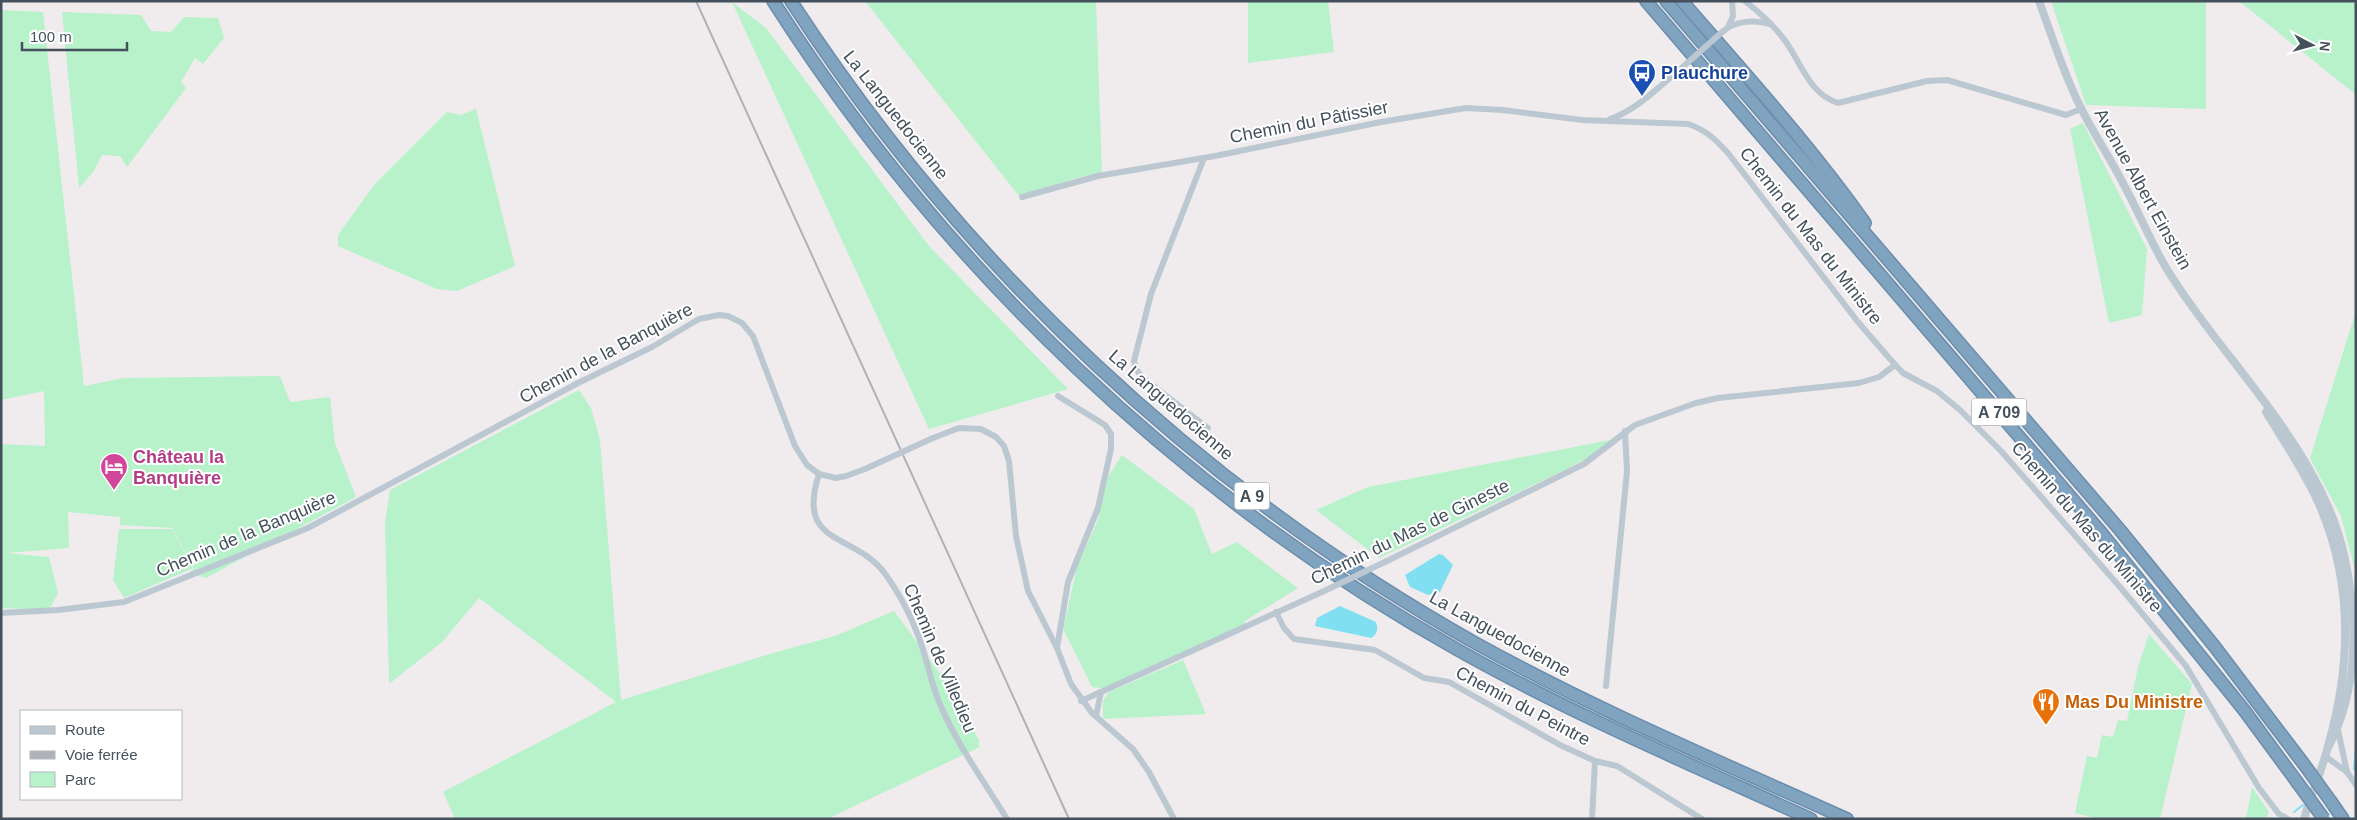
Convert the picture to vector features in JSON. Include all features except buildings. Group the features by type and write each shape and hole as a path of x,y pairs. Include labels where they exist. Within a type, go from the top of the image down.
{"highway":[{"name":"La Languedocienne","path":"773,1 872,141 919,199 989,279 1092,381 1221,490 1324,566 1456,649 1579,714 1811,819"},
{"name":"La Languedocienne","path":"791,1 885,134 949,211 1004,272 1059,328 1128,393 1248,493 1371,580 1502,658 1598,706 1847,819"},
{"name":"A 709","path":"1646,1 2099,530 2220,680 2324,819"},
{"name":"A 709","path":"1666,1 2162,581 2303,763 2343,819"},
{"path":"1682,1 1763,95 1845,195 1908,283"}],"street":[{"path":"1605,120 1625,114 1722,33 1728,27 1733,16 1732,1"},
{"path":"1745,1 1774,26 1786,42 1814,89 1825,99 1838,103 1927,81 1947,80 2066,115 2081,109"},
{"name":"Avenue Albert Einstein","path":"2039,1 2081,109 2105,148 2165,266 2270,410 2305,462 2328,506 2340,540 2351,592 2353,631 2346,703 2338,730 2327,752"},
{"path":"1728,27 1744,22 1759,21 1774,26"},
{"name":"Chemin du Pâtissier","path":"1022,197 1080,180 1204,158 1381,122 1466,108 1503,110 1582,120 1605,120"},
{"name":"Chemin du Mas du Ministre","path":"1605,120 1688,124 1710,134 1728,153 1858,322 1895,365 1903,373 1937,391 1960,410 2001,451 2114,579 2186,666 2259,788 2279,814 2288,819"},
{"path":"1204,158 1151,294 1134,361 1136,368 1142,376 1208,428"},
{"name":"Chemin de la Banquière","path":"1,613 50,611 124,602 233,560 308,528 578,384 652,347 699,319 718,315 736,319 748,328 753,336 795,446 807,465 819,474"},
{"name":"Chemin du Mas de Gineste","path":"1081,701 1322,592 1584,464 1635,425 1696,403 1718,398 1859,382 1879,377 1895,365"},
{"name":"Avenue Albert Einstein","path":"2245,378 2314,495 2333,540 2344,596 2346,646 2339,699 2327,752 2305,817"},
{"path":"1057,648 1068,582 1098,508 1111,449 1111,434 1105,425 1058,396"},
{"path":"819,474 836,478 846,476 959,428 981,429 996,437 1004,446 1009,461 1016,536 1028,591 1057,648 1071,684 1081,701 1133,749 1149,772 1174,819"},
{"path":"1606,686 1627,471 1625,431"},
{"name":"Chemin de Villedieu","path":"819,474 812,508 819,525 832,536 877,562 890,581 918,636 939,703 950,725 1007,819"},
{"name":"Chemin du Peintre","path":"1276,612 1284,628 1294,639 1375,650 1424,678 1449,682 1560,745 1595,761 1617,766 1702,819"},
{"path":"1096,716 1101,692"},
{"path":"2338,730 2347,772"},
{"path":"2327,752 2347,772 2356,786"},
{"path":"1592,819 1595,761"}],"green space":[{"path":"865,1 1096,1 1102,173 1077,178 1019,196"},
{"path":"1248,1 1328,1 1334,52 1248,63"},
{"path":"2051,1 2206,1 2206,109 2086,105"},
{"path":"2239,1 2356,1 2356,94 2355,94"},
{"path":"732,2 766,28 929,246 1068,389 929,429"},
{"path":"1,10 43,12 84,386 124,378 280,376 290,402 330,397 335,443 356,497 206,578 189,573 194,568 172,528 120,525 120,517 68,512 69,548 6,553 49,557 58,593 49,610 1,608 1,444 45,446 44,391 1,400"},
{"path":"62,12 141,15 151,31 171,32 184,17 218,18 224,38 203,64 195,58 181,82 186,88 127,167 120,156 102,155 94,171 79,188"},
{"path":"476,109 515,266 457,291 437,289 338,246 338,235 374,185 447,112 461,115"},
{"path":"2083,123 2147,249 2142,315 2109,323 2070,129"},
{"path":"2356,311 2356,574 2341,516 2310,458"},
{"path":"579,390 591,408 600,440 621,700 835,636 894,611 956,695 980,742 978,743 980,747 827,819 455,819 443,792 616,702 479,598 442,642 389,684 385,524 390,490"},
{"path":"1610,440 1596,453 1567,469 1379,558 1316,510 1368,487"},
{"path":"1122,455 1194,509 1212,554 1237,542 1298,588 1245,621 1245,626 1108,689 1092,687 1063,629 1077,567 1097,522 1108,477"},
{"path":"119,529 172,529 193,568 124,598 113,580"},
{"path":"2149,634 2192,684 2160,819 2098,819 2075,813 2087,756 2097,758 2102,735 2113,737 2118,720 2127,721 2138,667"},
{"path":"1183,660 1206,714 1103,719 1103,701 1109,692"},
{"path":"2252,787 2269,812 2266,819 2246,819"}],"water":[{"path":"1439,554 1443,555 1453,565 1440,592 1428,595 1410,587 1405,575"},
{"path":"1340,606 1376,622 1377,629 1375,635 1371,638 1315,626 1317,618"}],"waterway":[{"path":"2354,769 2356,748"},
{"path":"2294,812 2303,805"}],"railway":[{"path":"696,1 1069,819"}],"place":[{"name":"Plauchure","path":"1642,97"},
{"name":"Château la Banquière","path":"114,491"},
{"name":"Mas Du Ministre","path":"2046,726"}]}
